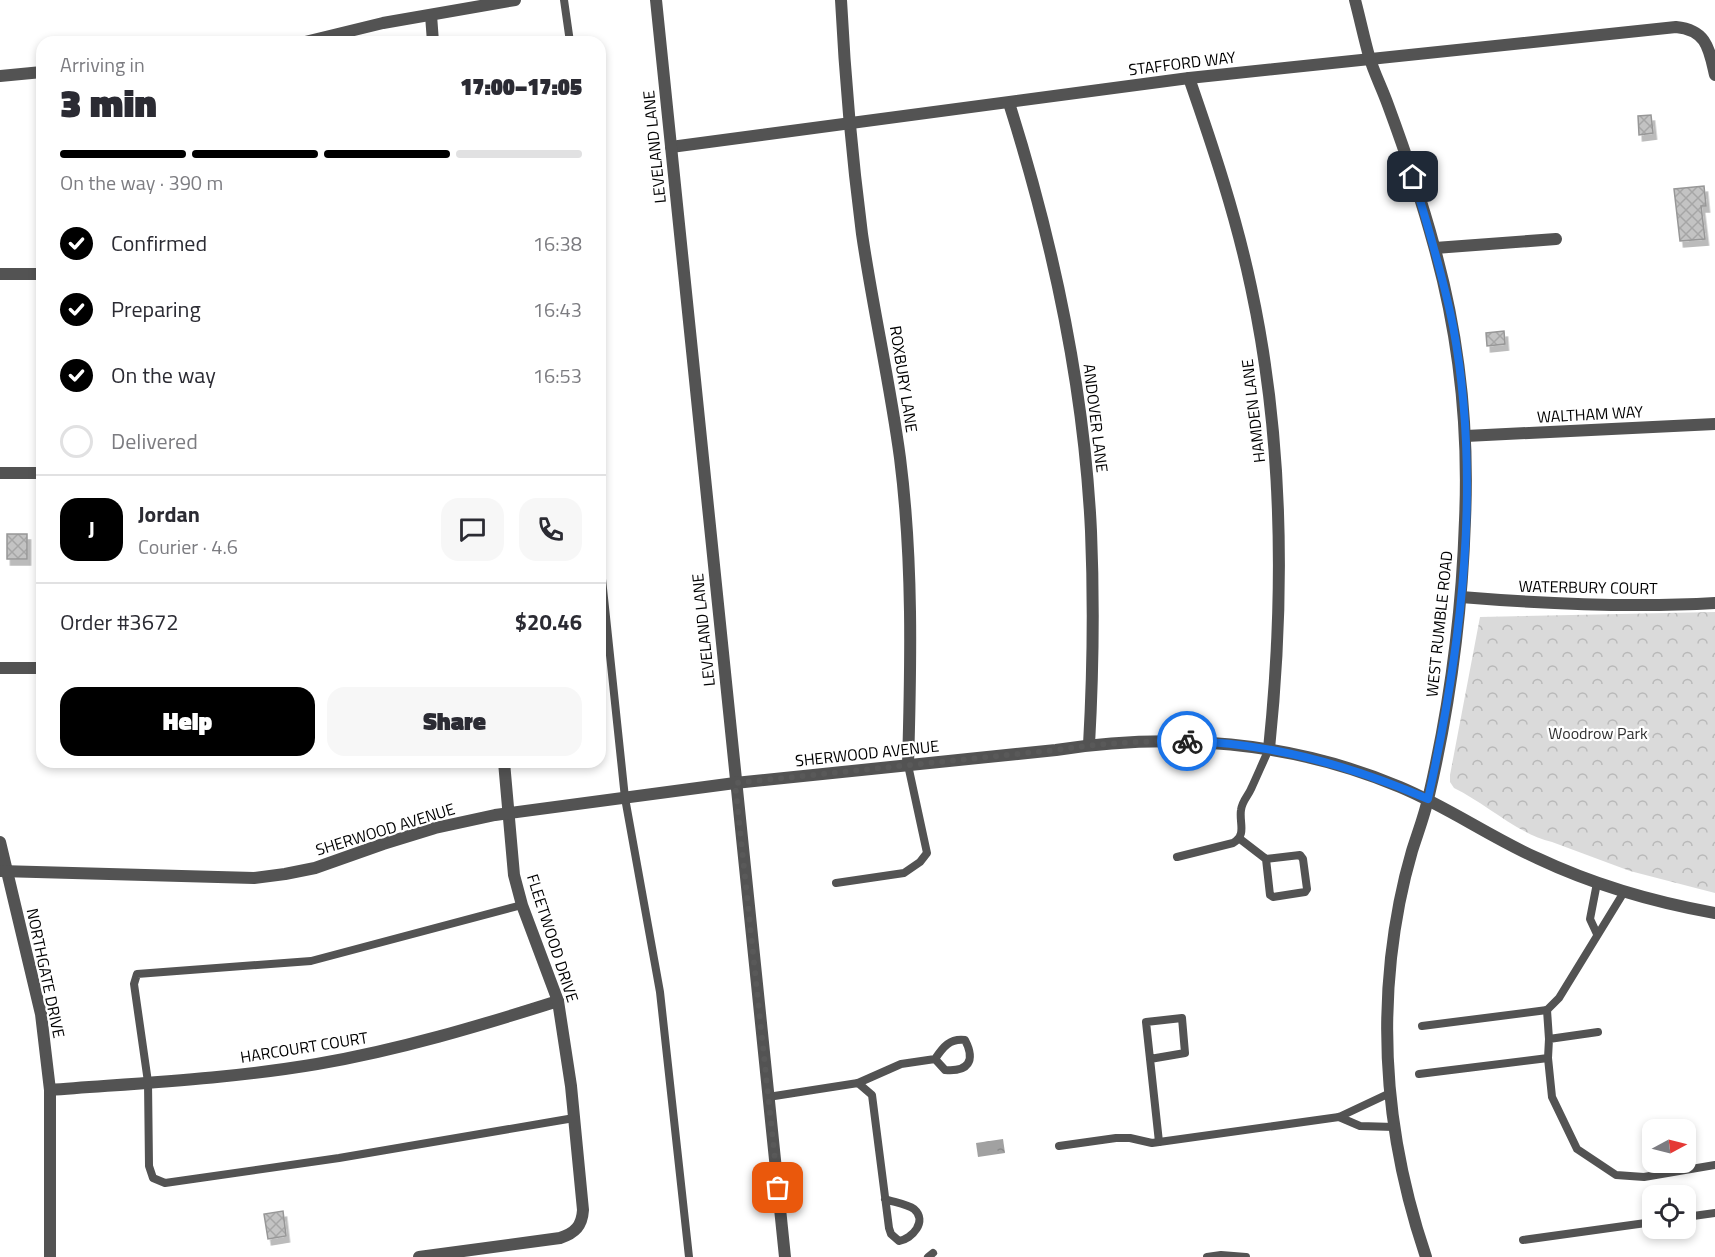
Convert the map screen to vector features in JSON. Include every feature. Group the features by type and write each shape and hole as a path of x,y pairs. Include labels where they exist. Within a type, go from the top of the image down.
{"street":[{"path":"329,36 382,23 515,0"},
{"name":"LEVELAND LANE","path":"656,0 785,1257"},
{"name":"ROXBURY LANE","path":"841,0 848,122 863,237 900,459 907,529 911,615 908,765"},
{"name":"WEST RUMBLE ROAD","path":"1355,0 1370,58 1413,177 1435,248 1453,326 1466,436 1466,518 1461,597 1450,686 1441,742 1428,799 1398,910 1391,957 1387,1015 1390,1093 1394,1128 1409,1200 1425,1257"},
{"path":"431,15 433,36"},
{"name":"STAFFORD WAY","path":"670,147 1189,78 1676,27 1687,28 1706,42 1715,75"},
{"path":"0,76 36,73"},
{"name":"HAMDEN LANE","path":"1189,78 1216,153 1235,219 1251,288 1272,416 1278,487 1280,556 1279,631 1269,749"},
{"name":"ANDOVER LANE","path":"1009,103 1043,220 1061,300 1076,382 1085,453 1093,594 1093,670 1089,745"},
{"path":"1435,248 1556,238"},
{"path":"0,274 36,274"},
{"name":"WALTHAM WAY","path":"1466,436 1715,424"},
{"path":"0,473 36,473"},
{"name":"WATERBURY COURT","path":"1461,597 1602,606 1715,603"},
{"path":"0,668 36,668"},
{"name":"SHERWOOD AVENUE","path":"3,871 254,878 315,868 435,828 509,813 735,783 1089,745 1144,741 1198,741 1269,749 1358,771 1428,799 1535,857 1597,883 1670,904 1715,913"},
{"name":"FLEETWOOD DRIVE","path":"419,1257 560,1238 570,1235 582,1220 574,1118 558,1001 522,905 514,875 505,768"},
{"name":"NORTHGATE DRIVE","path":"0,842 3,871 41,1014 50,1090 50,1257"},
{"name":"HARCOURT COURT","path":"50,1090 233,1076 327,1062 442,1036 558,1001"}],"lane":[{"path":"564,0 569,36"},
{"path":"606,617 625,798 660,992 689,1257"},
{"path":"1177,857 1233,843 1240,839 1242,833 1240,812 1243,802 1250,792 1269,749"},
{"path":"836,883 904,873 920,862 927,853 908,765"},
{"path":"1240,839 1266,859 1300,855 1303,859 1307,889 1305,892 1273,897 1270,895 1266,859"},
{"path":"1597,883 1590,918 1597,934"},
{"path":"1422,1026 1547,1010 1559,998 1624,892"},
{"path":"522,905 311,961 137,974 134,984 148,1082 149,1166 153,1178 165,1183 339,1158 574,1118"},
{"path":"1547,1010 1552,1097 1577,1149 1616,1175 1644,1177 1715,1165"},
{"path":"1150,1059 1185,1053 1182,1018 1146,1022 1150,1059 1159,1142"},
{"path":"1549,1039 1598,1032"},
{"path":"965,1040 969,1048 968,1065 961,1069 945,1070 935,1059 940,1050 952,1041 965,1040"},
{"path":"1419,1074 1548,1058"},
{"path":"768,1097 858,1083 901,1064 935,1059"},
{"path":"858,1083 872,1095 885,1199 891,1234 899,1241 907,1240 914,1235 917,1228 919,1221 917,1212 911,1207 885,1199"},
{"path":"1059,1146 1116,1138 1130,1138 1152,1143 1339,1117 1390,1093"},
{"path":"1339,1117 1360,1126 1394,1128"},
{"path":"1696,1216 1715,1213"},
{"path":"1523,1240 1642,1224"},
{"path":"1207,1257 1221,1255 1246,1257"}],"green space":[{"name":"Woodrow Park","path":"1715,612 1715,893 1630,871 1539,838 1454,788 1450,782 1480,617"}],"water":[{"path":"1003,1139 1005,1153 978,1157 976,1143"}],"building":[{"path":"1651,115 1653,133 1639,135 1638,116"},
{"path":"1704,186 1706,206 1701,206 1705,239 1680,241 1674,189"},
{"path":"1504,331 1505,344 1487,346 1486,333"},
{"path":"7,534 27,534 27,559 7,559"},
{"path":"283,1211 286,1236 268,1239 264,1214"}],"way so far":[{"path":"778,1188 735,783 1089,745 1187,741"}],"route":[{"path":"1187,741 1248,746 1312,758 1358,771 1428,799 1441,742 1454,663 1461,597 1466,518 1466,436 1453,326 1435,248 1413,177"}]}
